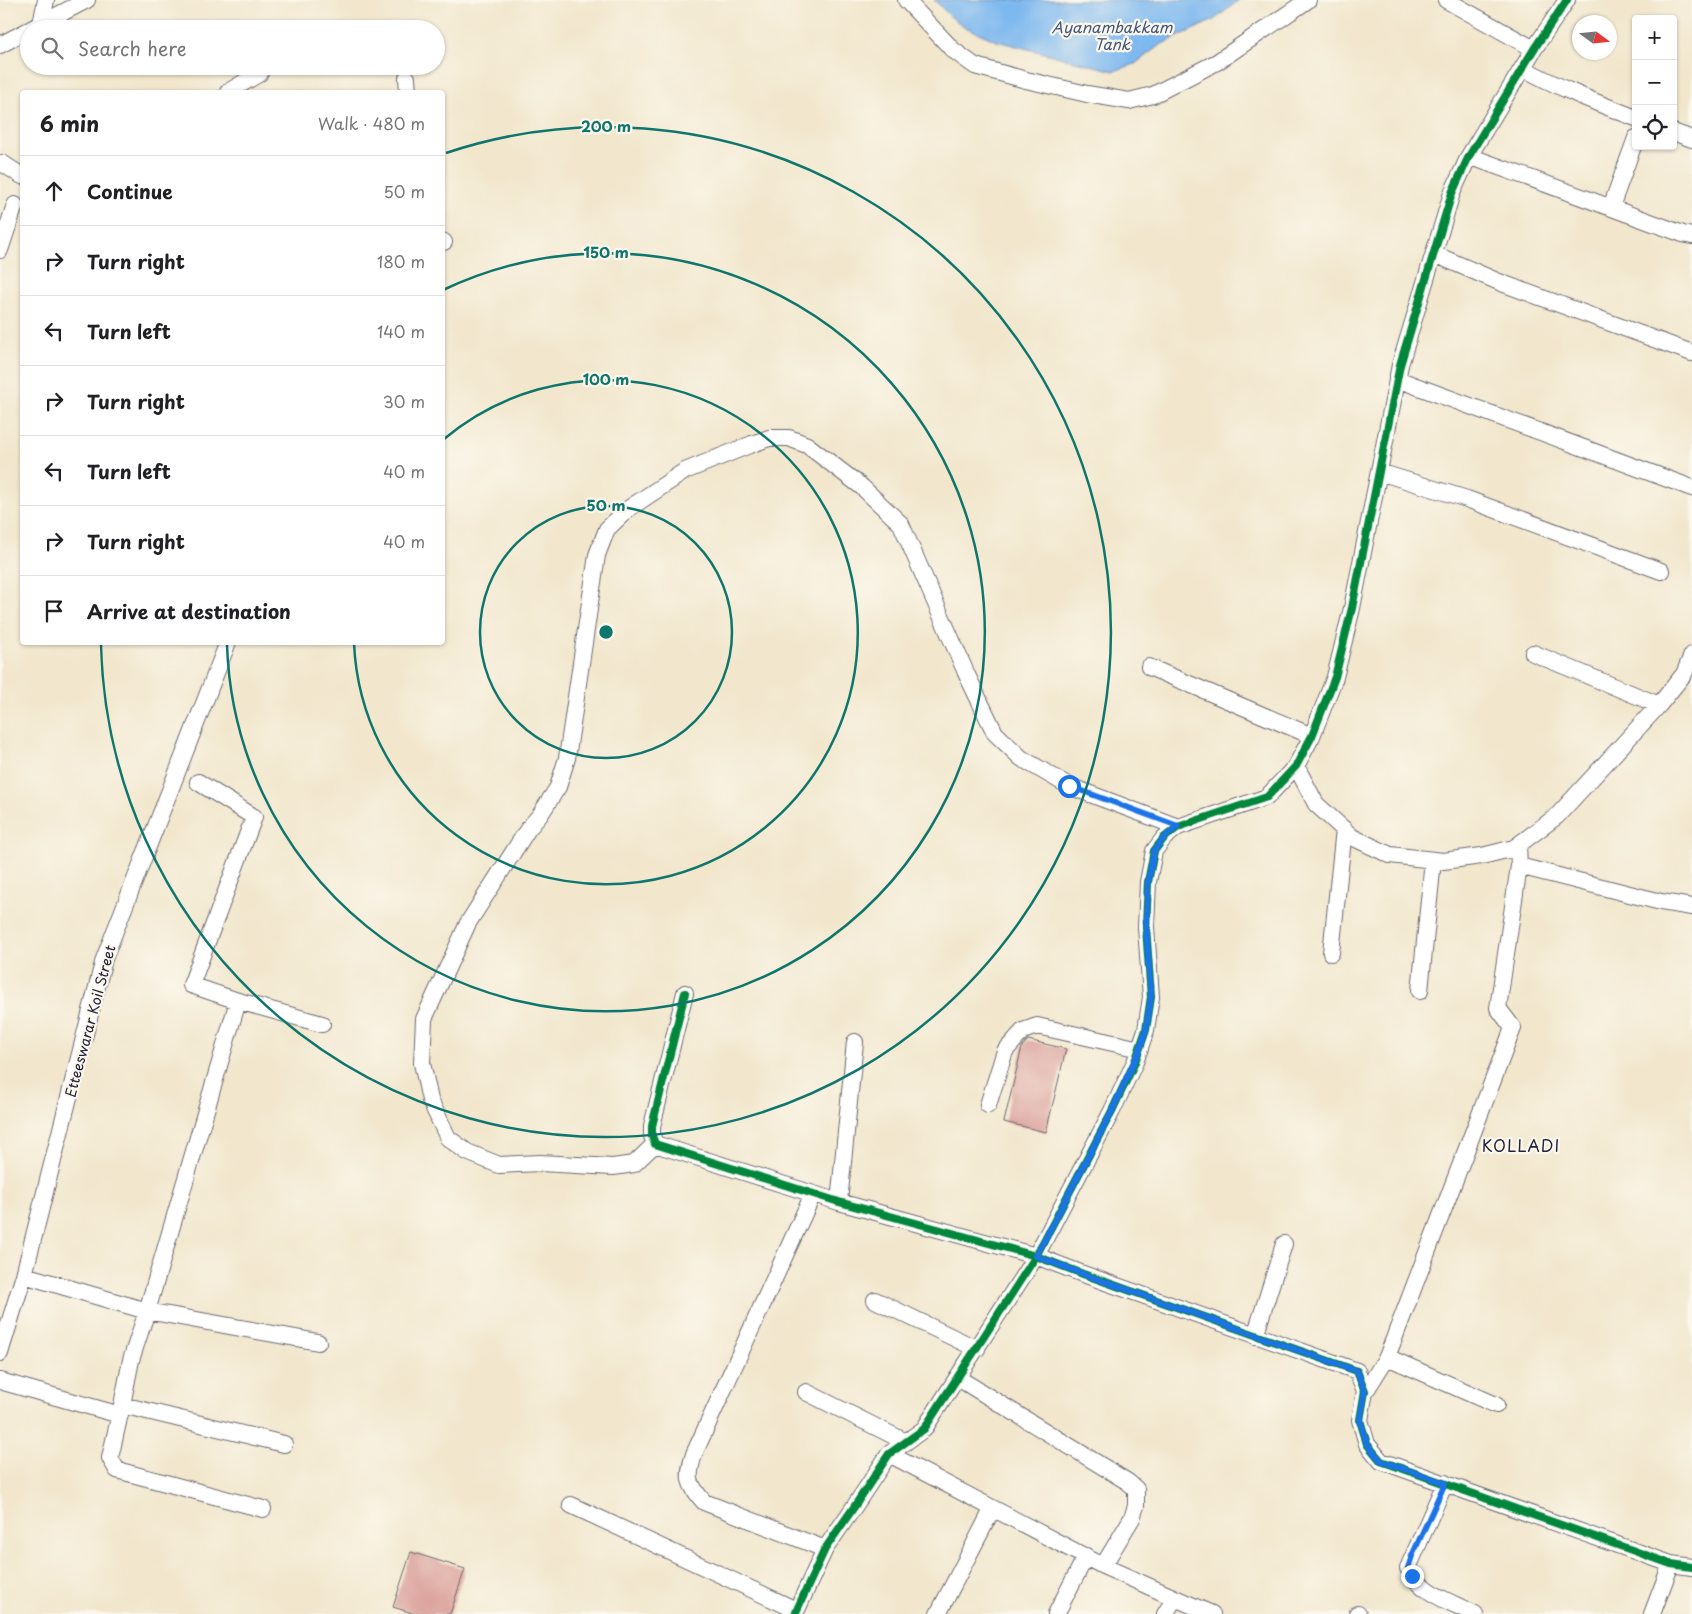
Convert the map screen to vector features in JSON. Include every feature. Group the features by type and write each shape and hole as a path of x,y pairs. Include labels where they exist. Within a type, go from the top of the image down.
{"street":[{"path":"37,20 46,0"},
{"path":"49,20 88,0"},
{"path":"906,0 953,50 975,66 1087,94 1129,101 1154,95 1217,62 1308,0"},
{"path":"1446,0 1534,49"},
{"path":"572,1505 796,1612 824,1549 854,1508 889,1454 924,1429 958,1378 1036,1256 1112,1111 1140,1049 1146,1030 1151,997 1146,926 1148,882 1154,851 1164,838 1178,826 1267,797 1296,766 1312,736 1335,677 1352,608 1402,356 1452,193 1469,156 1534,49 1567,0"},
{"path":"0,45 20,35"},
{"path":"1523,68 1550,84 1632,116"},
{"path":"231,90 257,75"},
{"path":"1677,133 1692,139"},
{"path":"1611,208 1632,149"},
{"path":"1469,156 1692,236"},
{"path":"0,164 2,163 20,175"},
{"path":"0,212 19,203"},
{"path":"0,250 19,203"},
{"path":"1434,254 1499,282 1692,354"},
{"path":"1397,379 1692,488"},
{"path":"655,1144 634,1164 596,1167 540,1163 499,1165 468,1152 448,1138 430,1100 422,1063 422,1054 424,1019 468,923 528,829 540,815 558,787 567,758 597,555 608,529 628,509 685,471 769,438 789,438 808,445 862,487 901,524 967,675 995,733 1021,758 1069,786 1178,826"},
{"path":"1379,472 1467,499 1661,571"},
{"name":"Etteeswarar Koil Street","path":"0,1353 24,1274 104,959 227,645"},
{"path":"1533,653 1660,705"},
{"path":"1296,766 1316,804 1352,837 1390,855 1443,861 1482,856 1514,848 1557,816 1688,676 1692,655"},
{"path":"1149,667 1312,736"},
{"path":"198,782 254,817 191,985 238,1001 322,1024"},
{"path":"1330,953 1344,829"},
{"path":"1518,845 1519,866 1498,1008 1513,1028 1387,1357 1365,1392 1360,1420 1367,1444 1381,1461 1672,1564 1692,1567"},
{"path":"1420,991 1433,860"},
{"path":"1519,866 1661,902 1692,907"},
{"path":"655,1144 652,1136 652,1126 685,993"},
{"path":"238,1001 131,1360 110,1458 117,1470 262,1509"},
{"path":"988,1105 1005,1051 1023,1031 1037,1026 1140,1049"},
{"path":"839,1202 855,1042"},
{"path":"655,1144 839,1202 1036,1256 1357,1371 1365,1392"},
{"path":"813,1194 694,1454 689,1472 692,1489 704,1502 824,1549"},
{"path":"1255,1336 1284,1244"},
{"path":"24,1274 147,1311 318,1342"},
{"path":"875,1300 977,1349"},
{"path":"1387,1357 1496,1405"},
{"path":"958,1378 1128,1482 1136,1489 1136,1506 1132,1518 1103,1566"},
{"path":"0,1381 121,1410 284,1444"},
{"path":"806,1392 906,1442"},
{"path":"889,1454 992,1510 1103,1566 1212,1614"},
{"path":"1445,1483 1408,1568 1412,1576 1425,1589 1475,1614"},
{"path":"938,1614 992,1510"},
{"path":"1056,1614 1086,1556"},
{"path":"1652,1614 1672,1564"},
{"path":"1166,1614 1175,1598"}],"water":[{"name":"Ayanambakkam Tank","path":"934,0 1239,0 1214,20 1160,45 1135,64 1114,71 997,41 967,28 951,17"}],"building":[{"path":"1028,1040 1066,1049 1046,1132 1004,1122 1022,1047"},
{"path":"411,1552 465,1569 450,1614 415,1614 393,1607"}],"cycle path":[{"path":"795,1614 825,1549 889,1454 924,1429 1036,1256 1112,1111 1135,1062 1146,1030 1151,997 1146,927 1148,882 1154,851 1164,838 1178,827 1267,797 1296,766 1312,736 1335,677 1352,608 1400,365 1452,193 1469,156 1534,49 1567,0"},
{"path":"685,993 652,1126 652,1136 655,1144 839,1202 1036,1256 1357,1371 1365,1391 1360,1420 1367,1444 1381,1461 1671,1564 1692,1567"}],"district":[{"name":"KOLLADI","path":"1521,1145"}],"route":[{"path":"1069,786 1178,826 1164,838 1154,851 1148,882 1146,926 1151,997 1146,1030 1136,1062 1036,1256 1357,1371 1365,1391 1360,1420 1367,1444 1381,1461 1445,1483 1412,1556 1408,1568 1412,1576"}]}
